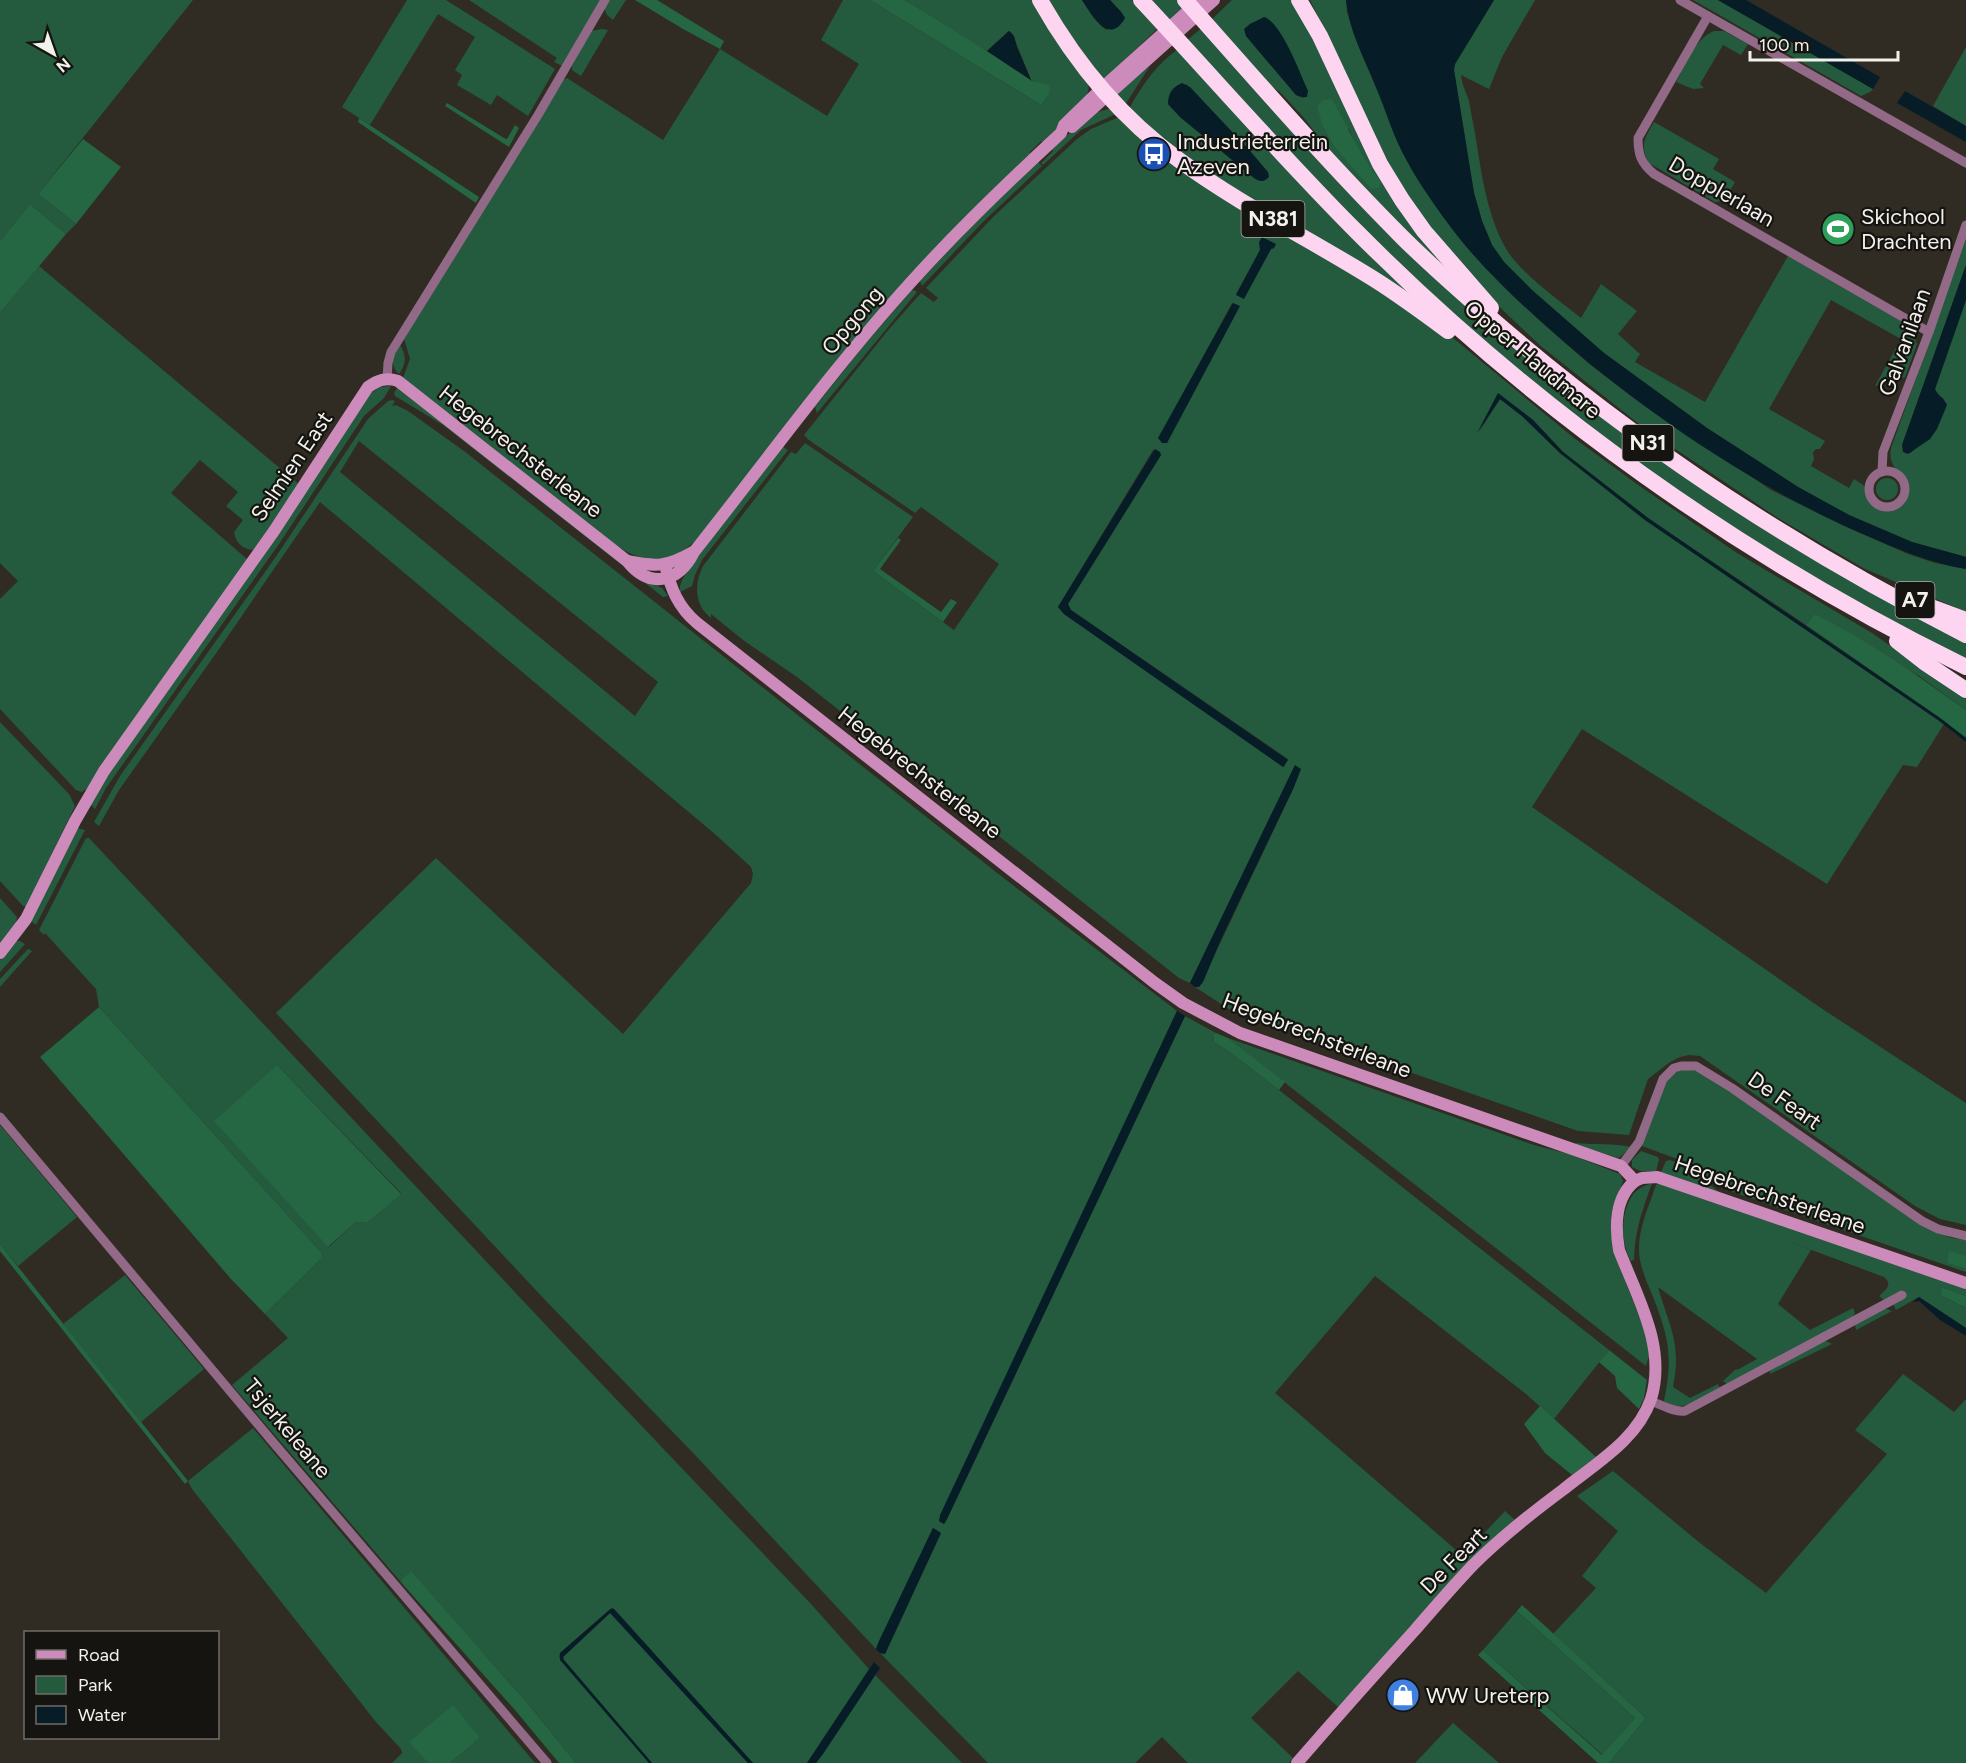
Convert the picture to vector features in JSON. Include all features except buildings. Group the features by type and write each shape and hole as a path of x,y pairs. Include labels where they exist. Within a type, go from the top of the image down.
{"highway":[{"name":"N381","path":"1040,0 1063,39 1104,92 1158,144 1201,176 1450,326"},
{"name":"Opper Haudmare","path":"1141,0 1357,233 1450,326 1591,437 1701,515 1780,566 1905,637 1966,667"},
{"name":"Opper Haudmare","path":"1185,0 1322,154 1403,238 1473,294 1520,343 1580,392 1711,487 1784,533 1863,580 1966,635"},
{"path":"1299,0 1320,36 1380,164 1402,200 1473,294"},
{"name":"A7","path":"1863,580 1966,620"},
{"name":"N31","path":"1861,612 1924,662 1966,690"}],"street":[{"path":"387,379 391,352 559,81 605,0"},
{"name":"Opgong","path":"669,578 684,568 694,552 848,356 911,282 992,197 1061,133 1064,125 1155,46 1200,0"},
{"name":"Opgong","path":"1155,46 1214,0"},
{"path":"1680,0 1966,163"},
{"name":"Dopplerlaan","path":"1708,16 1638,138 1638,152 1644,165 1654,174 1929,332"},
{"name":"Galvanilaan","path":"1882,472 1884,452 1966,225"},
{"name":"Hegebrechsterleane","path":"387,379 398,381 410,390 638,572 654,578 669,578"},
{"name":"Selmien East","path":"0,953 26,919 75,821 104,771 274,531 368,387 375,382 387,379"},
{"name":"Opgong","path":"665,564 675,562 694,552"},
{"path":"627,561 650,565 665,564"},
{"name":"Hegebrechsterleane","path":"665,564 678,602 697,623 1183,1003 1233,1030 1284,1050 1621,1166 1635,1181 1656,1177 1966,1283"},
{"name":"De Feart","path":"1621,1166 1640,1142 1663,1079 1674,1068 1696,1066 1732,1088 1922,1221 1938,1229 1966,1236"},
{"name":"Tsjerkeleane","path":"0,1117 547,1763"},
{"name":"De Feart","path":"1298,1763 1344,1708 1474,1565 1548,1500 1619,1446 1637,1427 1650,1401 1655,1374 1654,1343 1650,1327 1619,1250 1617,1231 1619,1208 1630,1185 1635,1181"},
{"path":"1650,1401 1662,1404 1676,1412 1685,1411 1902,1295"}],"green space":[{"path":"0,0 193,0 38,194 76,224 66,234 30,204 0,241"},
{"path":"407,0 446,0 555,69 528,116 497,95 491,105 457,85 462,75 455,70 475,37 438,14 370,125 342,107"},
{"path":"469,0 601,0 562,66 554,62 557,58"},
{"path":"609,0 626,0 613,20 604,8"},
{"path":"635,0 657,0 724,41 720,49 683,29"},
{"path":"843,0 870,0 1041,105 1050,90 1031,80 1012,33 1009,31 987,51 905,0 1036,0 1088,81 1087,95 1083,103 1043,143 1041,141 983,202 705,532 683,551 672,556 651,560 640,557 614,544 403,378 410,359 404,339 563,80 567,78 663,140 720,49 827,116 859,64 821,40"},
{"path":"870,0 905,0 1032,81 1049,85 1048,96 1041,105"},
{"path":"1044,0 1082,0 1102,27 1107,30 1122,13 1110,0 1132,0 1158,28 1104,80"},
{"path":"1148,0 1178,0 1184,6 1167,21"},
{"path":"1232,0 1294,0 1377,165 1471,293 1401,227 1332,155 1304,118 1281,93 1264,81 1212,19","holes":["1264,18 1276,29 1289,50 1308,91 1304,98 1296,95 1246,36 1250,24","1323,127 1349,129 1366,163 1353,166 1333,145"]},
{"path":"1310,0 1346,0 1354,35 1407,161 1444,218 1503,286 1538,319 1588,363 1631,396 1771,490 1908,554 1935,563 1966,569 1966,612 1863,568 1778,518 1644,428 1542,347 1479,287 1404,198"},
{"path":"1494,0 1535,0 1502,57 1489,89 1461,75 1469,101 1488,204 1498,232 1510,255 1539,284 1581,318 1601,284 1637,311 1618,334 1640,354 1635,362 1705,402 1788,256 1910,326 1917,344 1905,377 1875,386 1901,339 1831,300 1769,409 1825,441 1820,449 1813,452 1814,459 1811,466 1849,488 1854,479 1866,487 1869,499 1874,505 1885,510 1901,505 1907,495 1906,482 1892,463 1891,448 1966,239 1966,265 1902,445 1911,453 1918,445 1930,439 1944,399 1937,394 1935,389 1966,300 1966,557 1912,542 1849,515 1798,487 1707,428 1604,353 1533,291 1504,262 1492,245 1474,193 1454,70 1455,64"},
{"path":"1693,0 1718,0 1873,89 1861,96"},
{"path":"1203,27 1265,98 1582,401 1966,641 1966,659 1825,585 1661,480 1503,359 1374,241 1186,41"},
{"path":"608,30 581,76 572,70 572,66 591,31"},
{"path":"1714,31 1724,31 1748,44 1741,55 1723,45 1700,84 1704,88 1693,89 1676,82 1696,46"},
{"path":"1966,47 1966,126 1933,106"},
{"path":"1178,49 1430,310 1210,178 1128,111 1149,77","holes":["1186,84 1251,152 1254,178 1180,117 1168,104"]},
{"path":"1150,66 1125,105 1117,97 1118,91"},
{"path":"1332,99 1360,152 1381,182 1379,188 1371,189 1333,145 1323,127 1317,106 1323,100"},
{"path":"447,103 504,138 507,139 515,125 519,128 509,147 445,106"},
{"path":"1108,109 1113,110 1116,114 1081,130 1043,165 1041,163 1053,151 1052,149 1091,114"},
{"path":"1119,117 1441,328 1574,438 1737,553 1872,633 1966,699 1966,710 1919,676 1814,614 1806,625 1648,518 1563,452 1533,420 1498,394 1479,432 1500,399 1522,416 1560,453 1645,520 1944,724 1917,767 1903,765 1827,884 1582,729 1532,807 1818,1006 1966,1103 1966,1225 1940,1219 1915,1206 1700,1056 1680,1057 1648,1079 1629,1135 1578,1131 1229,1009 1195,987 1199,987 1206,973 1294,787 1295,765 1190,983 1179,978 797,677 743,640 711,614 711,618 705,613 697,594 698,580 703,566 791,452 796,454 805,443 913,517 873,571 954,630 999,564 921,507 915,513 804,435 889,329 921,293 934,302 938,298 926,288 993,217 1077,139 1091,129","holes":["1260,243 1274,248 1271,249 1243,298 1236,294 1260,250","1232,303 1239,307 1167,442 1159,438","1153,450 1161,455 1068,604 1071,610 1288,759 1284,767 1064,614 1058,607"]},
{"path":"359,118 479,197 476,203 358,122"},
{"path":"1654,122 1719,159 1713,169 1735,182 1724,201 1715,202 1649,163 1644,146"},
{"path":"83,139 121,167 76,224 38,194"},
{"path":"1038,162 1042,166 982,223 922,286 920,281"},
{"path":"30,204 66,234 0,313 0,241"},
{"path":"39,266 300,485 253,550 243,547 236,539 234,532 243,520 226,506 238,492 200,460 171,493 248,560 89,787 82,792 76,790 0,709 0,599 18,581 0,563 0,313"},
{"path":"914,290 917,292 817,413 815,407 861,349"},
{"path":"400,345 405,360 399,374 394,367 393,360"},
{"path":"391,386 384,398 364,416 279,544 106,788 95,809 89,803 371,393 380,387"},
{"path":"397,388 648,582 662,588 668,596 663,597 443,425 395,396"},
{"path":"388,401 395,401 392,406 396,405 408,411 464,451 1001,876 1177,1011 939,1521 944,1524 947,1519 1185,1016 1216,1033 1213,1036 1214,1042 1279,1090 1609,1350 1554,1419 1526,1394 1375,1276 1275,1393 1463,1556 1505,1511 1515,1520 1338,1707 1298,1671 1251,1718 1293,1758 1289,1763 1188,1763 1162,1737 1135,1763 988,1763 880,1653 885,1654 941,1533 933,1528 876,1649 276,1013 436,858 623,1034 751,883 753,874 751,867 716,835 320,502 119,790 99,826 94,822 120,776 277,555 368,419","holes":["359,441 658,682 635,716 340,472"]},
{"path":"783,447 788,450 702,560 692,586 680,592 683,578 699,555"},
{"path":"1887,478 1897,485 1898,489 1891,499 1887,500 1877,493 1876,489 1883,479"},
{"path":"898,538 901,540 880,569 941,612 951,599 957,602 943,622 873,571"},
{"path":"1814,614 1911,671 1966,710 1966,738 1806,625"},
{"path":"0,722 69,794 75,806 26,907 0,881"},
{"path":"77,828 85,830 36,925 31,921"},
{"path":"86,838 89,838 811,1604 869,1669 807,1763 753,1763 614,1609 610,1609 560,1653 559,1657 649,1763 576,1763 529,1705 411,1572 400,1581 232,1385 288,1338 265,1314 321,1259 321,1252 99,1007 96,989 45,933 44,935 39,930","holes":["277,1065 401,1193 367,1223 356,1222 329,1247"]},
{"path":"0,898 17,917 16,924 0,945"},
{"path":"16,941 25,944 0,972 0,960"},
{"path":"28,949 32,951 0,987 0,979"},
{"path":"99,1007 321,1252 321,1259 265,1314 231,1279 40,1057"},
{"path":"1216,1033 1228,1038 1285,1082 1279,1090 1214,1042 1213,1035"},
{"path":"1228,1038 1534,1145 1569,1154 1620,1174 1623,1181 1617,1198 1614,1253 1647,1336 1649,1356 1646,1366"},
{"path":"277,1065 401,1194 367,1223 356,1222 328,1247 214,1121"},
{"path":"1687,1069 1703,1072 1929,1228 1952,1238 1966,1240 1966,1262 1948,1263 1966,1269 1966,1272 1730,1191 1688,1163 1642,1146 1664,1082 1678,1071"},
{"path":"0,1125 77,1217 18,1266 0,1244"},
{"path":"1576,1143 1631,1147 1619,1158 1575,1145"},
{"path":"1641,1151 1658,1157 1656,1171 1640,1171 1632,1167 1632,1160"},
{"path":"1670,1160 1686,1166 1724,1196 1660,1174 1666,1161"},
{"path":"1652,1183 1637,1230 1634,1260 1631,1261 1625,1246 1623,1228 1625,1211 1634,1194 1640,1188"},
{"path":"1659,1183 1966,1289 1966,1296 1942,1287 1940,1295 1966,1308 1966,1328 1919,1297 1896,1310 1893,1304 1906,1295 1904,1290 1884,1300 1879,1296 1888,1285 1884,1277 1710,1212 1811,1250 1778,1304 1810,1330 1853,1308 1855,1313 1853,1317 1728,1385 1723,1381 1736,1369 1757,1359 1658,1287 1675,1346 1673,1387 1690,1398 1718,1384 1720,1388 1693,1403 1671,1405 1664,1401 1669,1360 1666,1336 1642,1269 1639,1252 1640,1235 1656,1185"},
{"path":"0,1244 188,1481 185,1484 0,1251"},
{"path":"1949,1251 1966,1256 1966,1269 1947,1263"},
{"path":"125,1275 204,1369 141,1422 63,1324"},
{"path":"1942,1287 1966,1296 1966,1308 1940,1295"},
{"path":"1884,1308 1892,1311 1856,1330 1855,1324"},
{"path":"1824,1340 1832,1344 1770,1374 1770,1370"},
{"path":"1609,1350 1647,1380 1644,1398 1639,1409 1617,1388 1615,1376 1599,1362"},
{"path":"1903,1374 1954,1412 1966,1399 1966,1763 1609,1763 1646,1718 1553,1634 1596,1588 1582,1576 1618,1531 1577,1496 1613,1471 1700,1543 1766,1593 1887,1454 1855,1430"},
{"path":"1540,1406 1596,1457 1572,1475 1545,1453 1524,1424"},
{"path":"253,1428 535,1763 450,1763 480,1738 410,1741 428,1763 392,1763 402,1753 401,1749 376,1722 188,1481"},
{"path":"411,1571 529,1705 576,1763 559,1763 406,1588 400,1581"},
{"path":"1522,1605 1646,1718 1609,1763 1598,1763 1478,1655 1483,1650 1602,1755 1635,1718 1517,1611"},
{"path":"1517,1611 1635,1718 1603,1755 1483,1650"},
{"path":"610,1613 748,1763 652,1763 563,1657"},
{"path":"875,1675 962,1763 816,1763"},
{"path":"453,1705 480,1738 450,1763 428,1763 409,1742"},
{"path":"1453,1723 1499,1763 1415,1763"}],"water":[{"path":"1082,0 1110,0 1125,18 1119,26 1107,29 1095,19"},
{"path":"1346,0 1494,0 1455,64 1454,70 1474,193 1492,245 1504,262 1533,291 1604,353 1707,428 1798,487 1849,515 1912,542 1966,557 1966,569 1927,559 1863,534 1737,468 1618,386 1532,314 1492,275 1455,233 1415,175 1398,143 1357,44"},
{"path":"1718,0 1746,0 1880,77 1873,89"},
{"path":"1264,17 1271,21 1284,39 1308,91 1307,97 1296,95 1246,36 1244,29"},
{"path":"1009,31 1014,36 1031,80 987,51"},
{"path":"1182,83 1190,87 1251,152 1268,172 1269,177 1262,181 1254,178 1180,117 1168,104 1168,100 1173,89"},
{"path":"1905,91 1966,126 1966,142 1897,103"},
{"path":"1262,237 1276,244 1271,249 1244,299 1236,295 1260,250 1259,242"},
{"path":"1966,265 1966,300 1935,389 1947,405 1930,439 1908,454 1903,452 1902,445"},
{"path":"1233,303 1240,306 1167,443 1162,443 1158,438"},
{"path":"1498,393 1533,420 1563,452 1648,518 1940,718 1966,738 1966,742 1938,720 1645,520 1560,453 1522,416 1500,399 1477,433"},
{"path":"1155,449 1161,455 1068,604 1071,610 1288,760 1283,767 1064,614 1058,607"},
{"path":"1295,765 1301,769 1294,787 1222,937 1203,982 1199,987 1195,987 1190,983"},
{"path":"1177,1011 1185,1016 944,1524 939,1521 940,1515"},
{"path":"1919,1297 1966,1328 1966,1336 1940,1320 1919,1301 1912,1302"},
{"path":"933,1528 941,1533 885,1654 880,1653 876,1649 878,1643"},
{"path":"612,1608 753,1763 748,1763 610,1613 563,1657 652,1763 649,1763 560,1660 560,1653"},
{"path":"874,1662 880,1668 823,1754 816,1763 807,1763"}],"place":[{"name":"Industrieterrein Azeven","path":"1154,154"},
{"name":"Skichool Drachten","path":"1838,229"},
{"name":"WW Ureterp","path":"1403,1695"}]}
